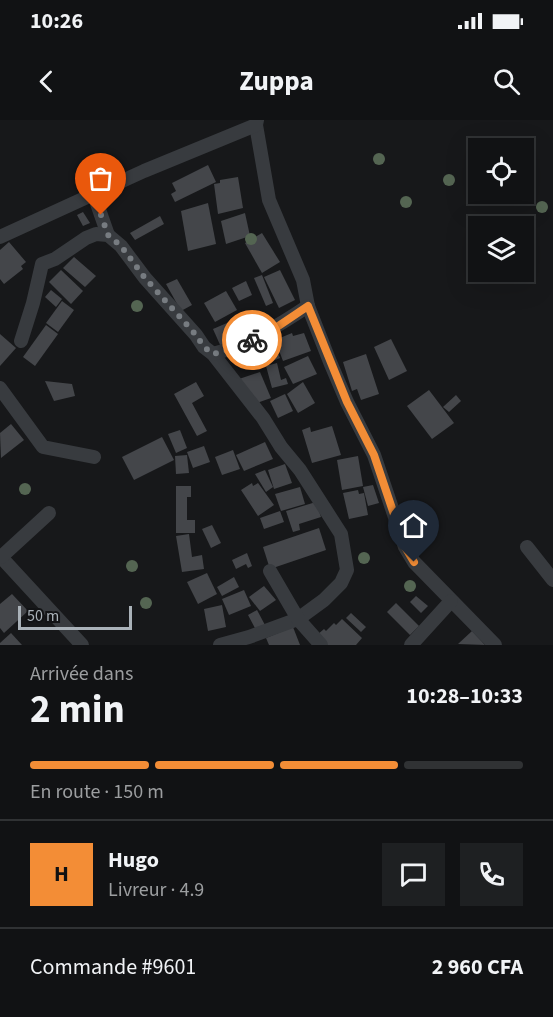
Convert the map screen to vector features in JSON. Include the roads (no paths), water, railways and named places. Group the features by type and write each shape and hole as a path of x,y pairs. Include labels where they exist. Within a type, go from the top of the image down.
{"street":[{"path":"0,237 144,171 257,123 269,200 303,280 308,306 347,402 374,455 405,547 414,562 495,645"},
{"path":"94,195 108,235 121,246 145,278 204,347 213,354 263,418 341,534 347,570 341,583 324,600 298,618 249,637 220,645"},
{"path":"21,341 42,264 55,259 86,238 96,234 108,235"},
{"path":"213,354 236,348 271,331 308,306"},
{"path":"0,388 43,447 94,457"},
{"path":"49,513 0,557 82,645 87,645"},
{"path":"527,547 553,580"},
{"path":"270,572 298,618 321,645"},
{"path":"411,645 451,601"}]}
